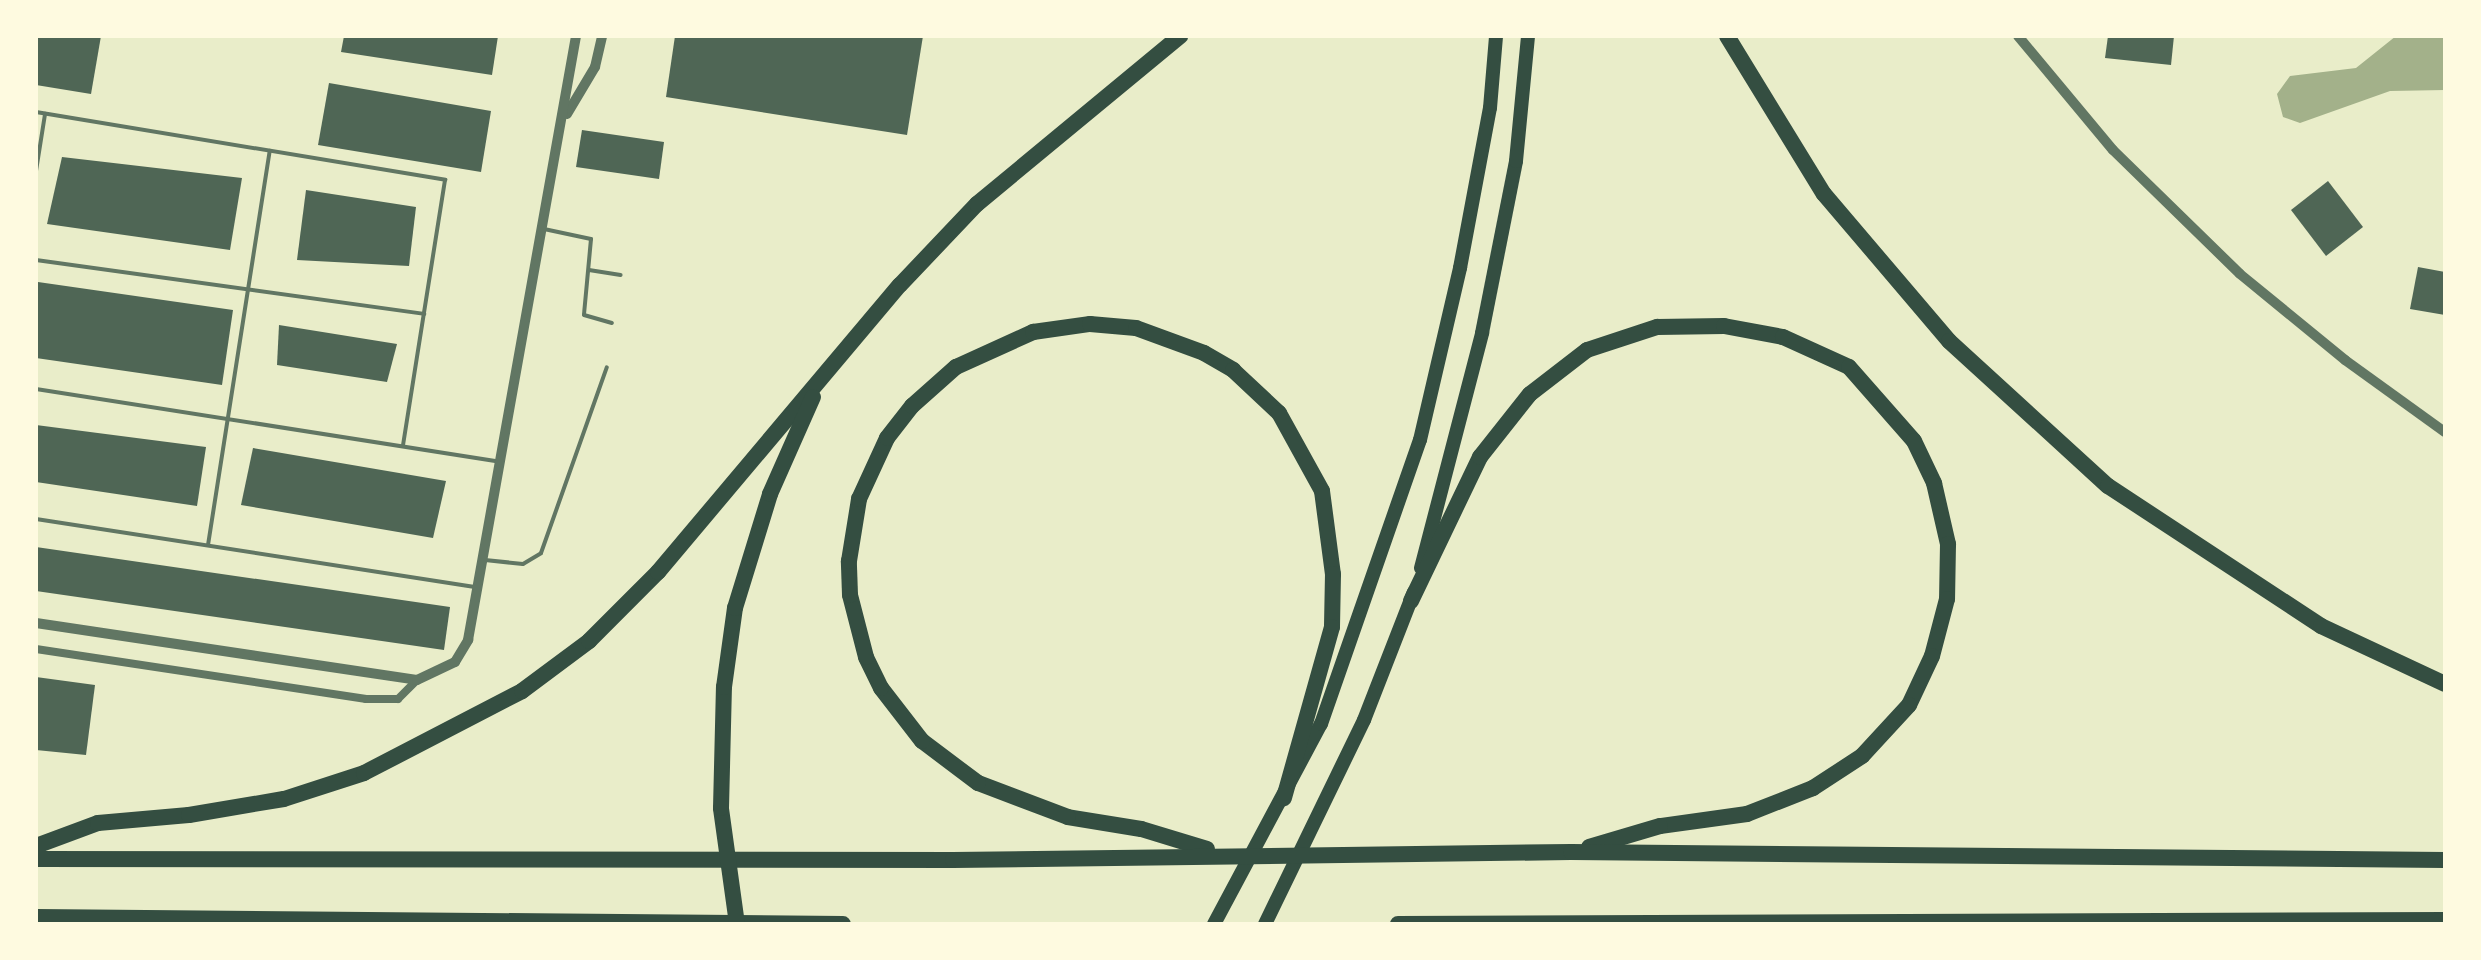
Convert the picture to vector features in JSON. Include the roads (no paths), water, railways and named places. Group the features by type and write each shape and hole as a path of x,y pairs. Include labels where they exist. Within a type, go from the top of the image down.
{"highway":[{"path":"36,846 98,823 189,815 284,799 364,773 522,691 589,641 658,572 900,285 977,204 1180,36"},
{"path":"1214,924 1321,724 1420,440 1479,166 1496,36"},
{"path":"1411,601 1482,333 1516,161 1528,36"},
{"path":"1727,36 1824,194 1949,341 2108,486 2321,626 2445,684"},
{"path":"1220,853 1141,829 1068,817 978,783 922,741 881,688 866,657 850,595 854,527 869,471 887,438 932,385 980,353 1033,332 1114,325 1167,337 1204,353 1233,370 1279,413 1322,491 1333,574 1332,627 1284,798"},
{"path":"1265,924 1327,799 1411,601 1480,457 1530,394 1587,350 1657,327 1724,326 1783,337 1849,367 1914,441 1934,483 1945,529 1948,585 1932,656 1909,705 1862,756 1813,788 1747,814 1660,826 1571,852"},
{"path":"737,924 721,808 724,687 735,608 770,494 816,388"},
{"path":"36,859 953,860 1220,853 1571,852 2445,860"},
{"path":"36,917 843,924"},
{"path":"1398,924 2445,920"}],"street":[{"path":"36,649 366,699 398,699 417,680 455,662 468,640 564,119 576,36"},
{"path":"564,119 595,67 602,36"},
{"path":"2018,36 2113,150 2240,274 2345,360 2445,432"},
{"path":"36,623 417,680"}],"lane":[{"path":"36,112 445,180 403,446"},
{"path":"36,171 45,113"},
{"path":"208,545 270,151"},
{"path":"544,229 588,236 589,270 584,315 612,323"},
{"path":"36,260 424,314"},
{"path":"589,270 621,275"},
{"path":"482,559 523,564 541,553 607,367"},
{"path":"36,389 501,461"},
{"path":"36,519 477,588"}]}
